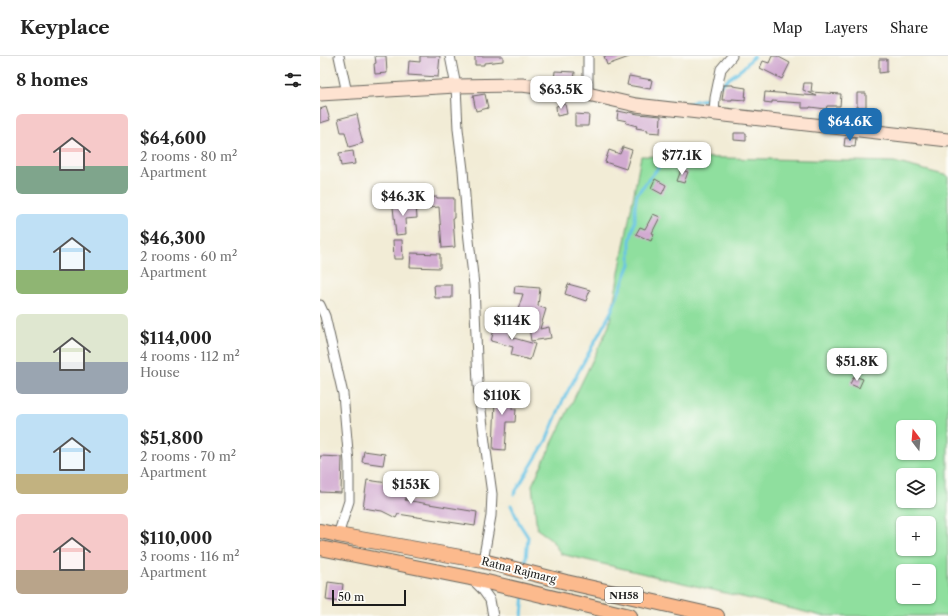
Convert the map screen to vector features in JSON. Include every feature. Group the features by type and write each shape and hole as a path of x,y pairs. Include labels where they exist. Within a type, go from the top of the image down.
{"main road":[{"path":"320,94 456,86 522,85 588,94 636,105 948,140"},
{"name":"Ratna Rajmarg","path":"320,531 486,561 530,573 718,616"},
{"name":"Ratna Rajmarg","path":"320,548 470,578 630,616"}],"street":[{"path":"339,56 347,93"},
{"path":"450,56 456,86 458,129 474,285 478,385 492,494 486,561"},
{"path":"588,56 588,94"},
{"path":"714,114 715,98 721,70 732,56"},
{"path":"320,305 325,316 342,394 349,463 349,501 338,535"},
{"path":"470,578 482,589 490,600 494,616"}],"green space":[{"path":"641,156 894,162 948,176 948,616 822,616 561,554 551,539 537,529 532,485 609,326"}],"building":[{"path":"375,56 386,56 387,73 375,74"},
{"path":"420,56 440,56 438,77 408,75 409,61 420,62"},
{"path":"475,56 503,56 503,61 484,63 484,65 475,65"},
{"path":"604,56 629,56 629,57 607,65"},
{"path":"772,56 777,56 790,63 782,79 760,68 763,61 769,63"},
{"path":"879,59 887,59 887,72 879,73"},
{"path":"555,71 575,72 574,82 554,81"},
{"path":"629,76 652,80 650,89 627,85"},
{"path":"804,83 812,83 811,92 841,94 840,106 827,106 826,109 810,107 802,108 802,103 772,101 772,103 764,102 765,92 817,96 803,90"},
{"path":"724,85 733,85 746,88 745,100 722,100"},
{"path":"857,93 866,93 866,107 857,107"},
{"path":"485,94 488,108 476,111 473,96"},
{"path":"565,104 567,114 557,116 556,106"},
{"path":"326,107 330,120 320,123 320,109"},
{"path":"618,111 661,116 660,133 647,132 648,130 636,128 637,126 626,123 627,121 617,119"},
{"path":"357,114 363,143 349,147 345,132 341,132 338,119"},
{"path":"575,114 589,115 588,126 575,126"},
{"path":"734,133 746,133 746,141 734,140"},
{"path":"845,138 856,138 855,147 844,146"},
{"path":"623,147 632,150 626,169 605,162 609,150 620,154"},
{"path":"353,151 355,164 341,166 339,153"},
{"path":"681,170 688,172 684,183 677,181"},
{"path":"655,179 666,185 662,194 651,188"},
{"path":"418,198 454,198 453,218 455,247 442,248 439,207 418,209"},
{"path":"416,205 417,218 405,219 406,234 396,235 393,207"},
{"path":"653,214 660,217 652,233 654,234 651,241 636,234 640,227 645,229"},
{"path":"393,240 402,240 403,259 394,259"},
{"path":"411,253 440,254 440,268 410,267"},
{"path":"568,284 590,290 586,301 565,294"},
{"path":"434,285 452,285 452,298 435,298"},
{"path":"515,286 540,288 538,306 546,309 540,329 549,327 551,338 531,341 528,320 516,316 523,294 514,293"},
{"path":"496,322 513,326 510,337 535,344 530,360 511,355 513,347 491,341"},
{"path":"854,376 863,379 859,388 850,384"},
{"path":"487,389 513,391 512,409 516,409 515,422 507,422 505,450 493,449 495,399 487,398"},
{"path":"364,451 385,454 383,465 362,462"},
{"path":"320,456 342,457 341,493 320,492"},
{"path":"367,480 401,484 411,489 405,500 477,512 475,526 398,514 396,518 382,511 363,508"},
{"path":"328,582 343,584 341,602 326,600"}],"waterway":[{"path":"720,85 743,68 754,56"},
{"path":"686,105 695,101 707,99 713,91"},
{"path":"514,494 546,441 563,400 611,312 630,264 630,241 635,221 637,194 662,163"},
{"path":"511,505 519,523 528,537 525,568"},
{"path":"522,616 524,594"}]}
